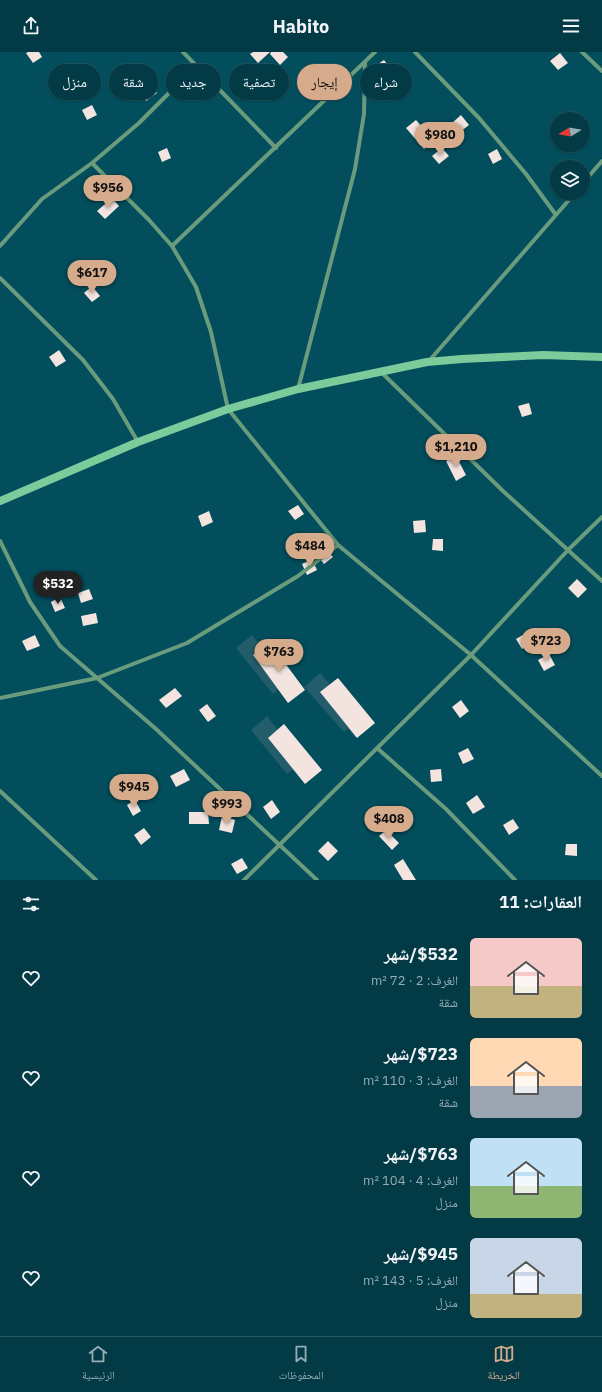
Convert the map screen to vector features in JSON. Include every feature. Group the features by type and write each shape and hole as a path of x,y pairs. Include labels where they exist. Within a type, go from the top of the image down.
{"main road":[{"path":"0,501 138,442 228,409 298,389 427,362 543,355 602,356"}],"street":[{"path":"183,52 196,64"},
{"path":"172,246 375,52"},
{"path":"415,52 480,118 526,174 556,215"},
{"path":"582,52 602,71"},
{"path":"298,389 355,169 364,114 365,62"},
{"path":"221,90 276,148"},
{"path":"0,246 42,199 92,163 140,123 166,97"},
{"path":"590,175 602,161"},
{"path":"92,163 149,220 172,246 196,287 211,332 228,409 338,545 471,655 602,776"},
{"path":"427,362 569,200"},
{"path":"0,278 83,360 114,399 138,442"},
{"path":"381,372 503,491 602,581"},
{"path":"244,880 471,655 568,550 602,517"},
{"path":"0,541 30,602 60,646 156,729 317,880"},
{"path":"0,698 97,678 187,643 298,576 338,545"},
{"path":"377,748 446,809 515,880"},
{"path":"0,791 96,880"}],"shaded area":[{"path":"252,635 289,681 273,694 236,648"},
{"path":"320,673 367,726 355,737 348,729 344,732 304,687"},
{"path":"267,716 303,762 287,774 251,730"}],"building":[{"path":"39,52 42,57 33,63 26,53"},
{"path":"253,52 270,52 258,63 250,54"},
{"path":"271,52 283,52 288,57 279,64 270,54"},
{"path":"560,53 568,63 558,70 550,61"},
{"path":"384,60 387,64 378,64"},
{"path":"92,105 97,115 87,120 82,110"},
{"path":"461,115 469,125 460,132 452,123"},
{"path":"416,120 434,141 424,149 406,128"},
{"path":"167,148 171,158 162,162 158,152"},
{"path":"442,148 449,156 439,164 432,156"},
{"path":"497,149 502,159 493,164 488,154"},
{"path":"112,198 119,206 105,219 97,211"},
{"path":"92,286 100,296 92,302 84,293"},
{"path":"59,350 66,361 56,367 49,357"},
{"path":"529,403 532,414 522,417 518,406"},
{"path":"439,438 441,447 431,450 428,440"},
{"path":"456,456 466,475 456,481 446,461"},
{"path":"298,505 304,514 295,520 288,511"},
{"path":"209,511 213,522 202,527 198,516"},
{"path":"425,520 426,532 414,533 413,521"},
{"path":"433,539 443,539 443,551 432,550"},
{"path":"325,548 333,557 324,564 317,555"},
{"path":"312,559 317,570 307,575 302,564"},
{"path":"577,579 587,589 578,598 568,588"},
{"path":"89,589 93,599 81,603 78,593"},
{"path":"60,597 65,608 55,612 51,602"},
{"path":"96,613 98,623 83,626 81,616"},
{"path":"526,633 532,643 522,649 516,639"},
{"path":"35,635 40,646 27,651 22,641"},
{"path":"270,643 305,690 288,703 253,655"},
{"path":"549,654 555,665 544,671 538,660"},
{"path":"338,678 375,723 357,738 320,692"},
{"path":"175,688 182,696 166,708 159,700"},
{"path":"461,700 469,711 460,718 452,707"},
{"path":"207,704 216,716 208,722 199,710"},
{"path":"284,724 322,770 305,784 268,738"},
{"path":"468,748 474,759 463,764 458,753"},
{"path":"184,769 190,780 176,787 170,776"},
{"path":"441,769 442,781 431,782 430,770"},
{"path":"477,795 485,807 473,814 466,803"},
{"path":"135,800 141,811 133,816 127,805"},
{"path":"272,800 280,812 271,819 263,807"},
{"path":"189,812 208,812 209,824 189,824"},
{"path":"222,816 235,820 232,833 219,830"},
{"path":"513,819 519,828 509,835 503,825"},
{"path":"144,828 151,837 141,845 134,835"},
{"path":"386,830 399,843 392,850 379,836"},
{"path":"328,841 338,851 328,861 318,851"},
{"path":"566,844 577,844 577,856 565,855"},
{"path":"242,858 248,868 237,874 231,864"},
{"path":"403,859 416,880 403,880 394,865"}]}
